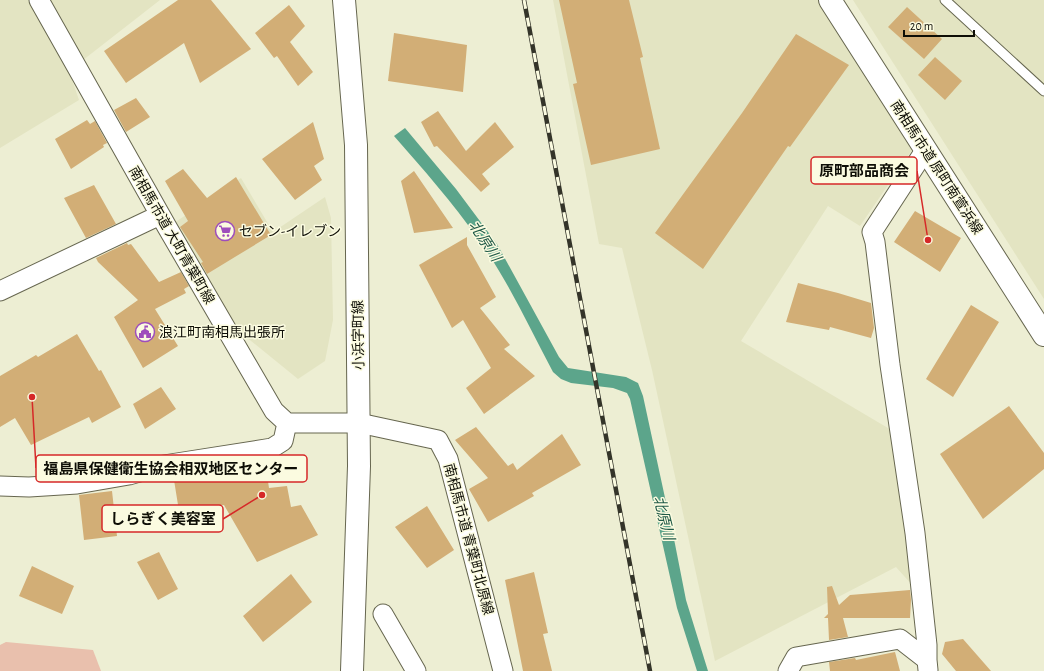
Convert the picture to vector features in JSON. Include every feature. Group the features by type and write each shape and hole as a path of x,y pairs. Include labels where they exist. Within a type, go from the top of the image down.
{"main road":[{"name":"小浜字町線","path":"344,0 356,145 359,466 352,671"},
{"name":"南相馬市道 原町南萱浜線","path":"830,0 1044,335"}],"street":[{"name":"南相馬市道 大町青葉町線","path":"39,0 208,300 274,411 286,423"},
{"path":"926,149 872,232 876,242 890,365 915,533 927,645 927,666"},
{"path":"0,291 160,215"},
{"path":"0,486 29,487 77,484 129,475 164,465 272,448 283,441 286,423 359,423"},
{"name":"南相馬市道 青葉町北原線","path":"359,423 438,440 448,459 503,671"},
{"path":"383,614 416,671"},
{"path":"788,671 796,657 900,639 927,666"}],"lane":[{"path":"945,0 1044,91"}],"shaded area":[{"path":"0,0 160,0 69,71 79,100 0,148"},
{"path":"553,0 818,0 863,66 912,150 860,226 828,206 741,341 893,431 913,586 896,567 715,661 652,370 622,248 599,244"},
{"path":"853,0 1044,0 1044,299"},
{"path":"241,178 273,232 325,197 331,218 333,320 325,361 298,379 229,323 174,223"},
{"path":"6,642 93,650 101,671 0,671 0,645"}],"water":[{"name":"北原川","path":"405,128 456,189 497,244 559,357 568,368 626,377 638,383 643,396 686,600 708,671 697,671 677,608 630,399 627,393 613,388 571,383 561,379 553,372 509,287 489,255 448,199 394,136"}],"building":[{"path":"178,0 211,0 251,49 200,83 184,43 126,83 104,51"},
{"path":"559,0 629,0 643,57 640,58 660,149 591,165 573,84 577,83"},
{"path":"289,5 305,26 290,42 313,72 298,86 277,56 274,58 255,33"},
{"path":"907,7 942,39 924,59 888,27"},
{"path":"394,33 467,45 463,92 388,81"},
{"path":"796,34 849,65 790,147 788,146 703,269 655,233 742,113"},
{"path":"935,57 962,81 945,100 918,75"},
{"path":"136,98 150,117 126,132 114,110"},
{"path":"438,111 466,151 495,122 514,147 482,174 490,184 481,192 437,146 434,147 421,122"},
{"path":"87,120 90,124 95,121 107,143 103,145 104,147 71,169 55,139"},
{"path":"313,122 324,159 314,166 322,180 295,200 262,159"},
{"name":"セブン-イレブン","path":"183,169 207,198 236,177 271,235 207,274 201,263 203,262 180,227 188,221 165,181"},
{"path":"414,171 453,228 414,233 401,181"},
{"path":"94,185 116,224 86,238 64,198"},
{"path":"915,211 961,238 940,272 894,242"},
{"path":"467,237 467,245 496,297 480,308 510,345 504,349 535,376 484,414 466,388 491,368 463,320 452,328 419,265"},
{"path":"127,243 128,245 131,244 159,282 181,272 189,286 184,289 186,293 155,309 178,346 143,368 114,317 138,300 98,262 96,258"},
{"path":"798,283 871,303 874,328 871,338 830,327 829,330 786,322"},
{"path":"971,305 999,322 953,397 926,379"},
{"path":"77,334 99,371 101,370 121,407 92,423 89,417 31,445 15,418 0,427 0,376 36,355 38,357"},
{"path":"161,387 176,409 145,429 133,404"},
{"path":"1009,406 1044,453 1044,469 983,519 940,454"},
{"path":"476,427 508,466 513,463 517,470 562,434 581,465 532,493 534,496 488,522 469,489 488,478 455,440"},
{"path":"247,468 267,475 269,488 287,486 291,507 301,505 318,535 257,562 224,505 179,511 174,480"},
{"path":"112,491 117,536 84,540 79,495"},
{"path":"427,506 454,550 427,568 395,527"},
{"path":"159,552 178,589 158,600 137,562"},
{"path":"32,566 74,586 62,614 19,596"},
{"path":"534,572 548,633 543,634 552,671 523,671 505,580"},
{"path":"291,574 312,602 263,642 243,616"},
{"path":"832,586 839,605 850,595 910,590 910,618 843,618 848,637 829,640 828,618 824,618 828,614 827,587"},
{"path":"963,639 991,671 956,671 942,654 945,642"},
{"path":"895,652 900,671 830,671 829,662 855,658 856,660"}],"railway":[{"path":"524,0 650,671"}],"place":[{"name":"セブン-イレブン","path":"225,231"},
{"name":"原町部品商会","path":"928,240"},
{"name":"浪江町南相馬出張所","path":"145,332"},
{"name":"福島県保健衛生協会相双地区センター","path":"32,397"},
{"name":"しらぎく美容室","path":"262,495"}]}
